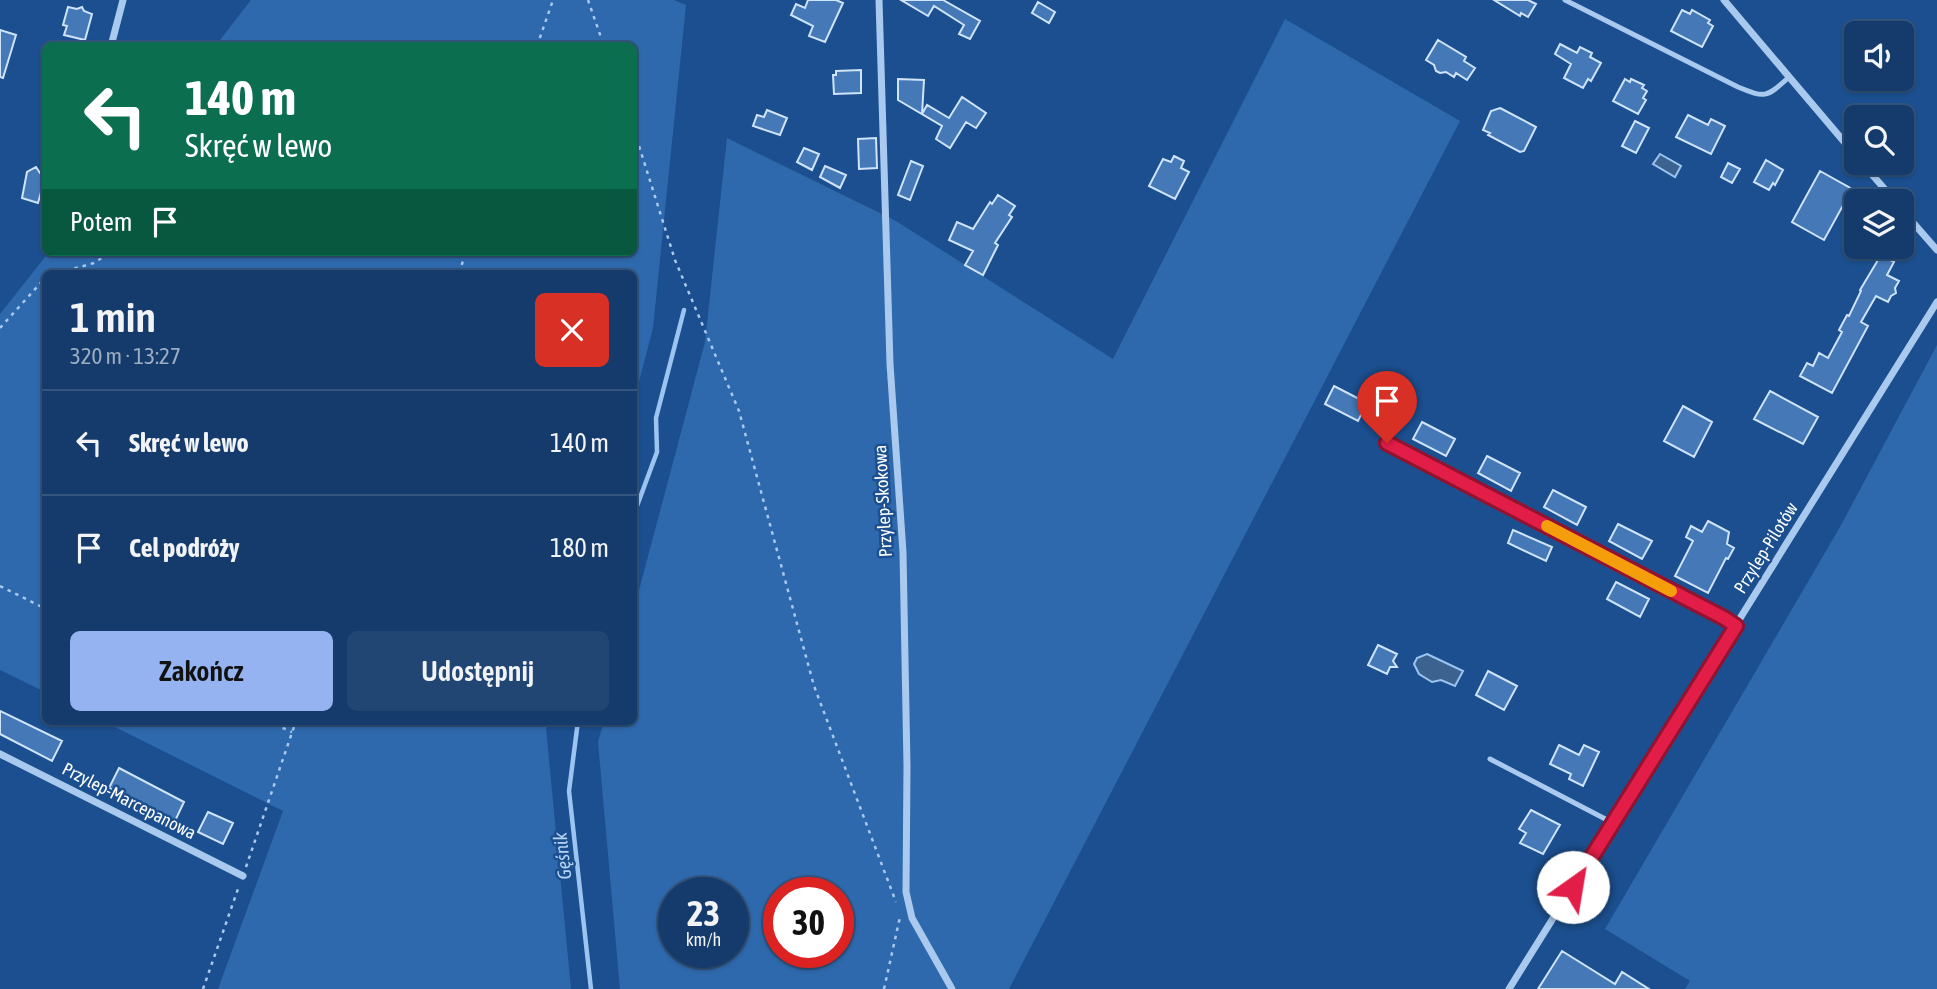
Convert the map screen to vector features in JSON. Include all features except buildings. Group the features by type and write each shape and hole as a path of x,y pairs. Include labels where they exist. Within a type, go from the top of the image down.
{"street":[{"path":"112,42 122,0"},
{"name":"Przylep-Skokowa","path":"878,0 890,364 903,552 906,892 912,918 952,989"},
{"path":"1724,0 1844,142"},
{"path":"1872,175 1885,189"},
{"path":"1914,224 1937,250"},
{"name":"Przylep-Pilotów","path":"1509,989 1937,302"},
{"name":"Przylep-Marcepanowa","path":"0,754 243,876"}],"lane":[{"path":"1565,0 1762,97 1771,94 1788,78"},
{"path":"1387,443 1736,626"},
{"path":"1490,759 1613,823"}],"path":[{"path":"538,42 553,0"},
{"path":"588,0 603,42"},
{"path":"637,140 675,260 739,411 814,685 896,902"},
{"path":"69,270 94,263 105,256"},
{"path":"0,328 42,281"},
{"path":"0,586 42,607"},
{"path":"276,725 292,732"},
{"path":"203,989 295,725"},
{"path":"884,989 901,914"}],"shaded area":[{"path":"251,0 674,0 686,5 653,328 637,389 637,270 42,270 42,691 0,670 0,314 46,256 637,256 637,42 218,42"},
{"path":"1285,19 1460,121 1009,989 620,989 598,742 603,725 637,725 637,598 705,342 727,138 896,221 1113,359"},
{"path":"1660,154 1681,166 1675,177 1653,164"},
{"path":"1937,345 1937,989 1685,989 1690,981 1605,929 1840,527"},
{"path":"1427,654 1463,671 1455,686 1441,680 1432,682 1419,674 1414,664 1417,658"},
{"path":"111,725 547,725 571,989 218,989 283,811"}],"waterway":[{"name":"Gęśnik","path":"637,506 657,452 656,418 684,310"},
{"name":"Gęśnik","path":"577,725 569,791 591,989"}],"slow traffic":[{"path":"1547,526 1671,591"}],"route":[{"path":"1387,443 1736,626 1573,887"}]}
